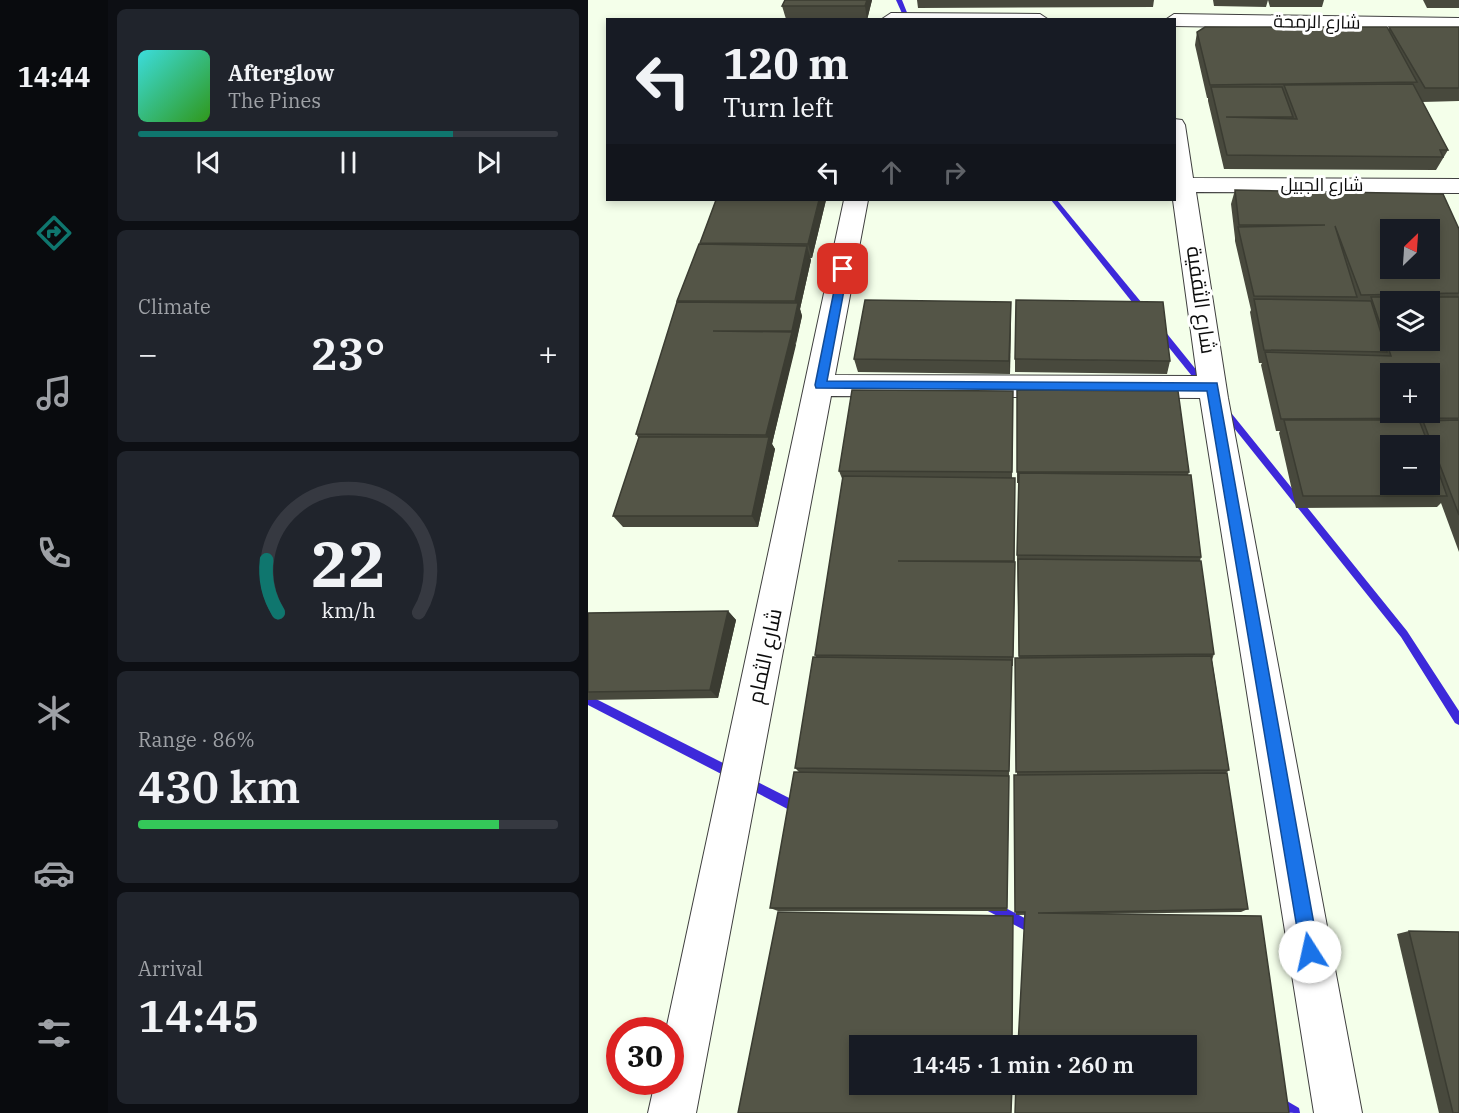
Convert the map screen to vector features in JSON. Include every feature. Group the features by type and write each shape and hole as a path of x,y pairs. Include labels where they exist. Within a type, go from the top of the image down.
{"street":[{"path":"891,18 895,0"},
{"name":"شارع الرمحة","path":"1176,20 1402,15 1459,24"},
{"name":"شارع الثقفية","path":"1176,136 1185,184 1212,387 1338,1113"},
{"name":"شارع الجبيل","path":"1185,184 1456,193"},
{"name":"شارع الثمام","path":"672,1113 856,201"},
{"path":"820,385 1212,387"}],"building":[{"path":"785,0 867,0 865,6 782,6"},
{"path":"1205,27 1387,27 1417,82 1210,85 1197,32"},
{"path":"1389,27 1459,27 1459,88 1425,88"},
{"path":"1413,84 1448,150 1440,150 1443,157 1227,155 1211,87 1282,87 1293,117 1226,117 1297,119 1284,85"},
{"path":"1235,190 1443,194 1459,229 1459,293 1380,291 1380,295 1361,295 1335,226 1357,297 1254,296 1238,227 1325,225 1239,225"},
{"path":"716,201 819,201 808,244 700,243"},
{"path":"699,244 807,246 795,301 677,301"},
{"path":"1371,297 1380,297 1380,324"},
{"path":"1440,297 1459,297 1459,418 1440,418 1440,363 1380,363 1380,418 1281,419 1265,352 1391,356 1389,351 1440,351"},
{"path":"1254,299 1371,301 1380,330 1380,351 1387,352 1264,350"},
{"path":"865,300 1011,302 1009,361 854,359"},
{"path":"1016,300 1163,302 1170,361 1015,359"},
{"path":"677,302 798,303 792,331 713,331 792,332 766,435 636,434"},
{"path":"852,390 1013,391 1012,472 839,471"},
{"path":"1017,390 1178,391 1189,472 1017,472"},
{"path":"1284,420 1380,420 1380,423 1420,423 1425,435 1380,435 1380,495 1440,495 1440,476 1447,496 1303,496"},
{"path":"1459,420 1459,515 1440,465 1440,435 1428,435 1424,423 1440,423 1440,421"},
{"path":"639,437 769,437 752,516 613,516"},
{"path":"1019,473 1191,475 1201,557 1017,555"},
{"path":"843,476 1015,478 1014,561 898,561 1015,562 1013,657 815,655"},
{"path":"1018,559 1201,561 1214,654 1019,656"},
{"path":"728,611 710,690 588,692 588,613"},
{"path":"1211,656 1229,770 1016,772 1015,658"},
{"path":"813,657 1012,660 1009,771 795,768"},
{"path":"794,772 1009,776 1007,908 770,908"},
{"path":"1227,773 1248,909 1038,913 1261,916 1289,1113 1015,1113 1016,1095 1197,1095 1197,1035 1019,1035 1025,912 1015,912 1014,775"},
{"path":"778,912 1013,916 1012,1035 849,1035 849,1095 1012,1095 1011,1113 738,1113"},
{"path":"1409,931 1459,932 1459,1113 1453,1113"}],"waterway":[{"path":"899,0 907,18"},
{"path":"1055,201 1143,310"},
{"path":"1161,332 1203,384"},
{"path":"1225,411 1404,634 1459,720"},
{"path":"588,700 733,774"},
{"path":"748,782 799,809"},
{"path":"988,905 1034,929"},
{"path":"1280,1103 1294,1113"}],"route":[{"path":"843,269 820,385 1212,387 1310,952"}]}
